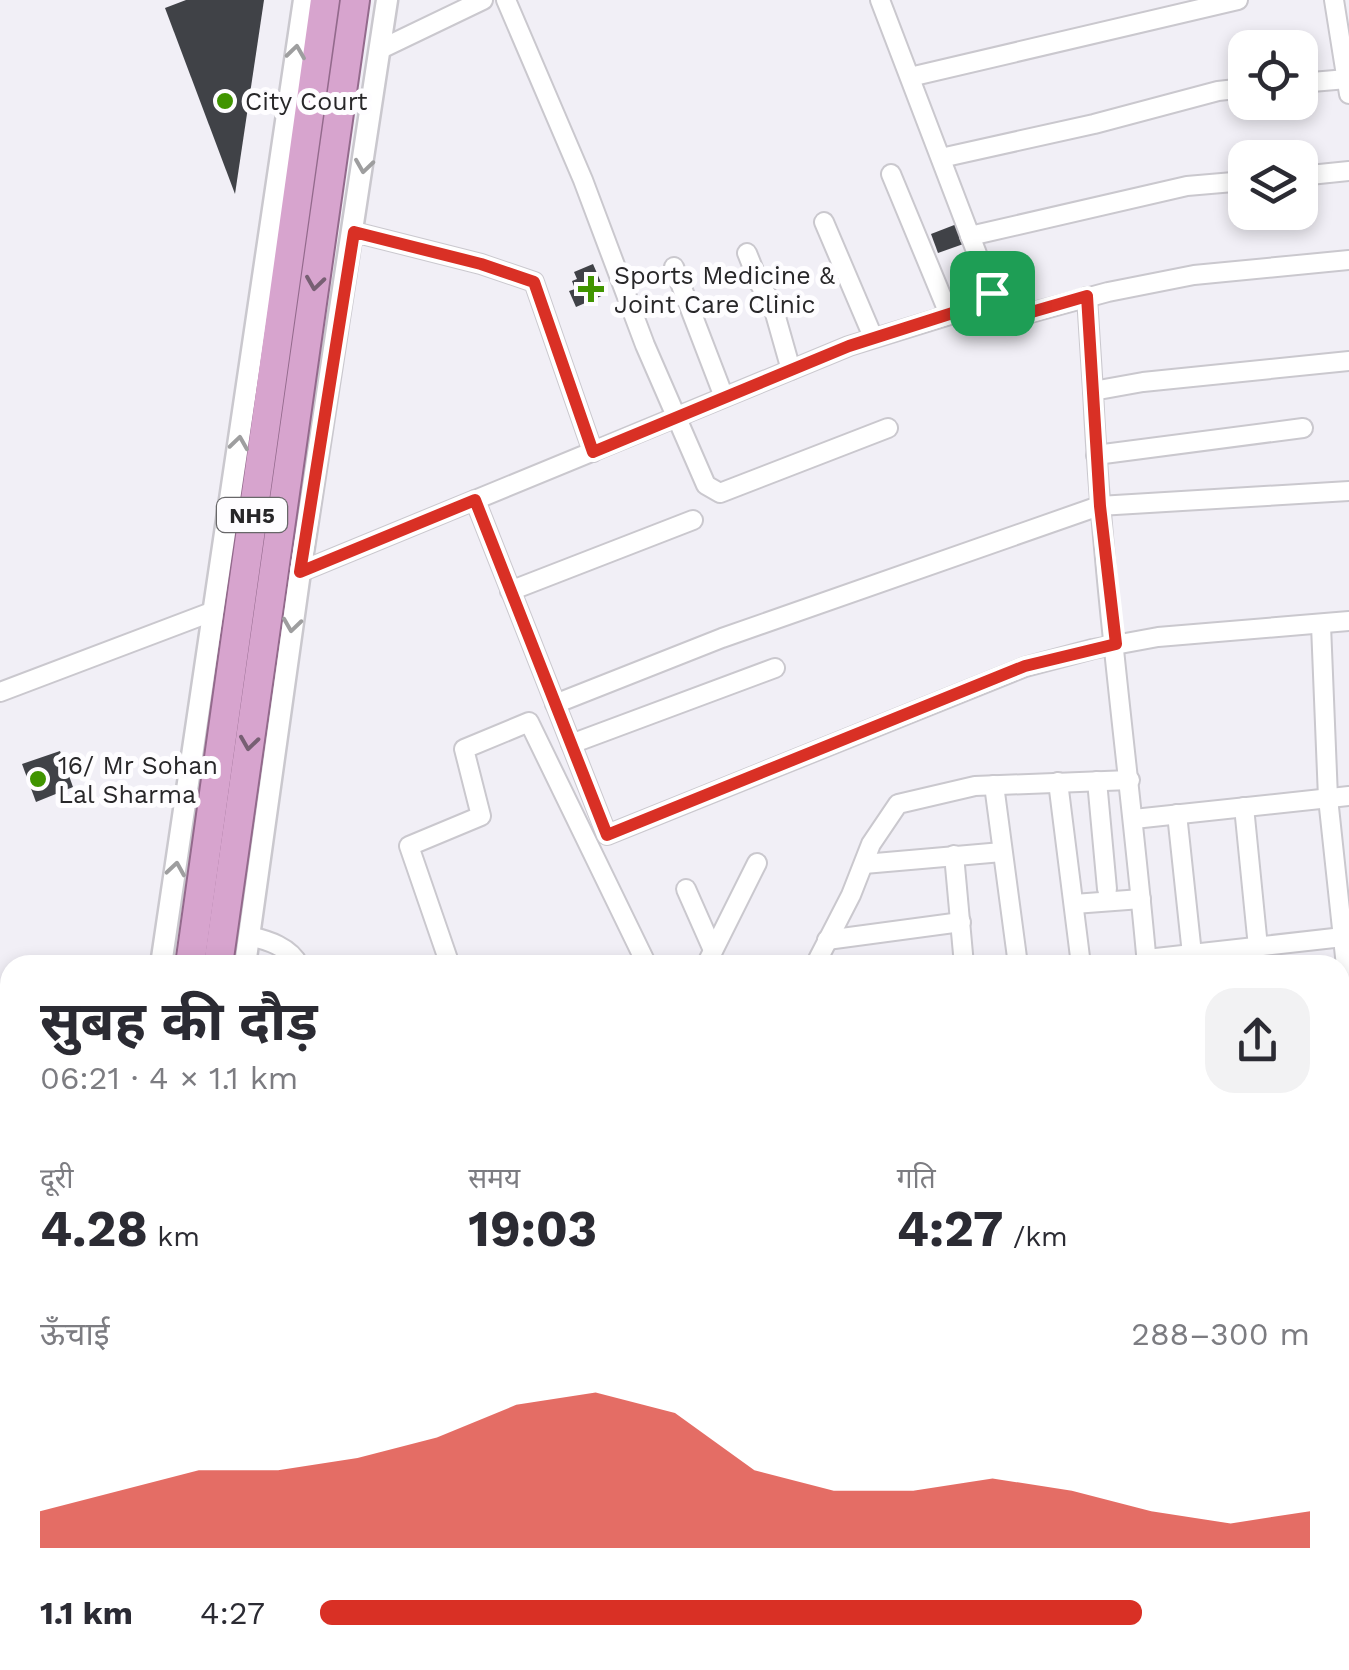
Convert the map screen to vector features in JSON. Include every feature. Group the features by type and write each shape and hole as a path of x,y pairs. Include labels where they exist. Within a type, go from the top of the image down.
{"highway":[{"name":"NH5","path":"191,955 325,0"},
{"name":"NH5","path":"219,955 355,0"}],"street":[{"path":"162,955 304,0"},
{"path":"246,955 387,0"},
{"path":"381,49 483,0"},
{"path":"506,0 706,486 720,493 888,428"},
{"path":"880,0 992,293 1011,318"},
{"path":"910,77 1238,0"},
{"path":"1318,84 1348,86 1334,0"},
{"path":"941,158 1228,90"},
{"path":"1318,175 1349,172"},
{"path":"891,174 956,312"},
{"path":"970,236 1188,186 1228,182"},
{"path":"824,222 873,337"},
{"path":"354,232 481,264 534,282 593,452"},
{"path":"747,253 772,303 792,370"},
{"path":"956,312 988,320 1011,318 1087,296 1194,275 1349,260"},
{"path":"674,267 724,397"},
{"path":"300,572 873,337 956,312 992,293"},
{"path":"1087,296 1100,506 1146,955"},
{"path":"1093,391 1143,382 1349,361"},
{"path":"1096,456 1303,428"},
{"path":"555,704 722,638 1100,506 1349,491"},
{"path":"475,500 607,835 1025,666 1158,637 1349,621"},
{"path":"510,591 693,520"},
{"path":"0,692 214,611"},
{"path":"1322,625 1328,798 1345,955"},
{"path":"571,744 775,668"},
{"path":"447,955 409,846 481,816 464,749 530,722 642,955"},
{"path":"820,955 872,844 898,804 935,794 994,786 1130,780"},
{"path":"1097,781 1108,889"},
{"path":"1058,782 1080,955"},
{"path":"994,786 1017,955"},
{"path":"1134,818 1349,796"},
{"path":"1244,807 1258,946"},
{"path":"1178,814 1192,954"},
{"path":"864,864 1002,852"},
{"path":"954,855 963,955"},
{"path":"712,955 757,864"},
{"path":"686,889 709,955"},
{"path":"1074,904 1141,899"},
{"path":"827,940 961,922"},
{"path":"249,936 270,940 292,955"},
{"path":"1186,955 1343,937"}],"building":[{"name":"City Court","path":"186,0 264,0 235,194 165,8"},
{"path":"962,222 969,242 938,253 931,234"},
{"path":"593,264 606,294 576,307 569,291 575,289 574,272"},
{"path":"60,751 73,787 36,802 22,764"}],"place":[{"name":"City Court","path":"225,101"},
{"name":"Sports Medicine & Joint Care Clinic","path":"591,289"},
{"name":"16/ Mr Sohan Lal Sharma","path":"38,779"}],"route":[{"path":"354,232 481,264 534,282 593,452 849,346 962,310 992,293 1011,318 1087,296 1106,580 1116,644 1025,666 607,835 475,500 300,572 354,232"}]}
